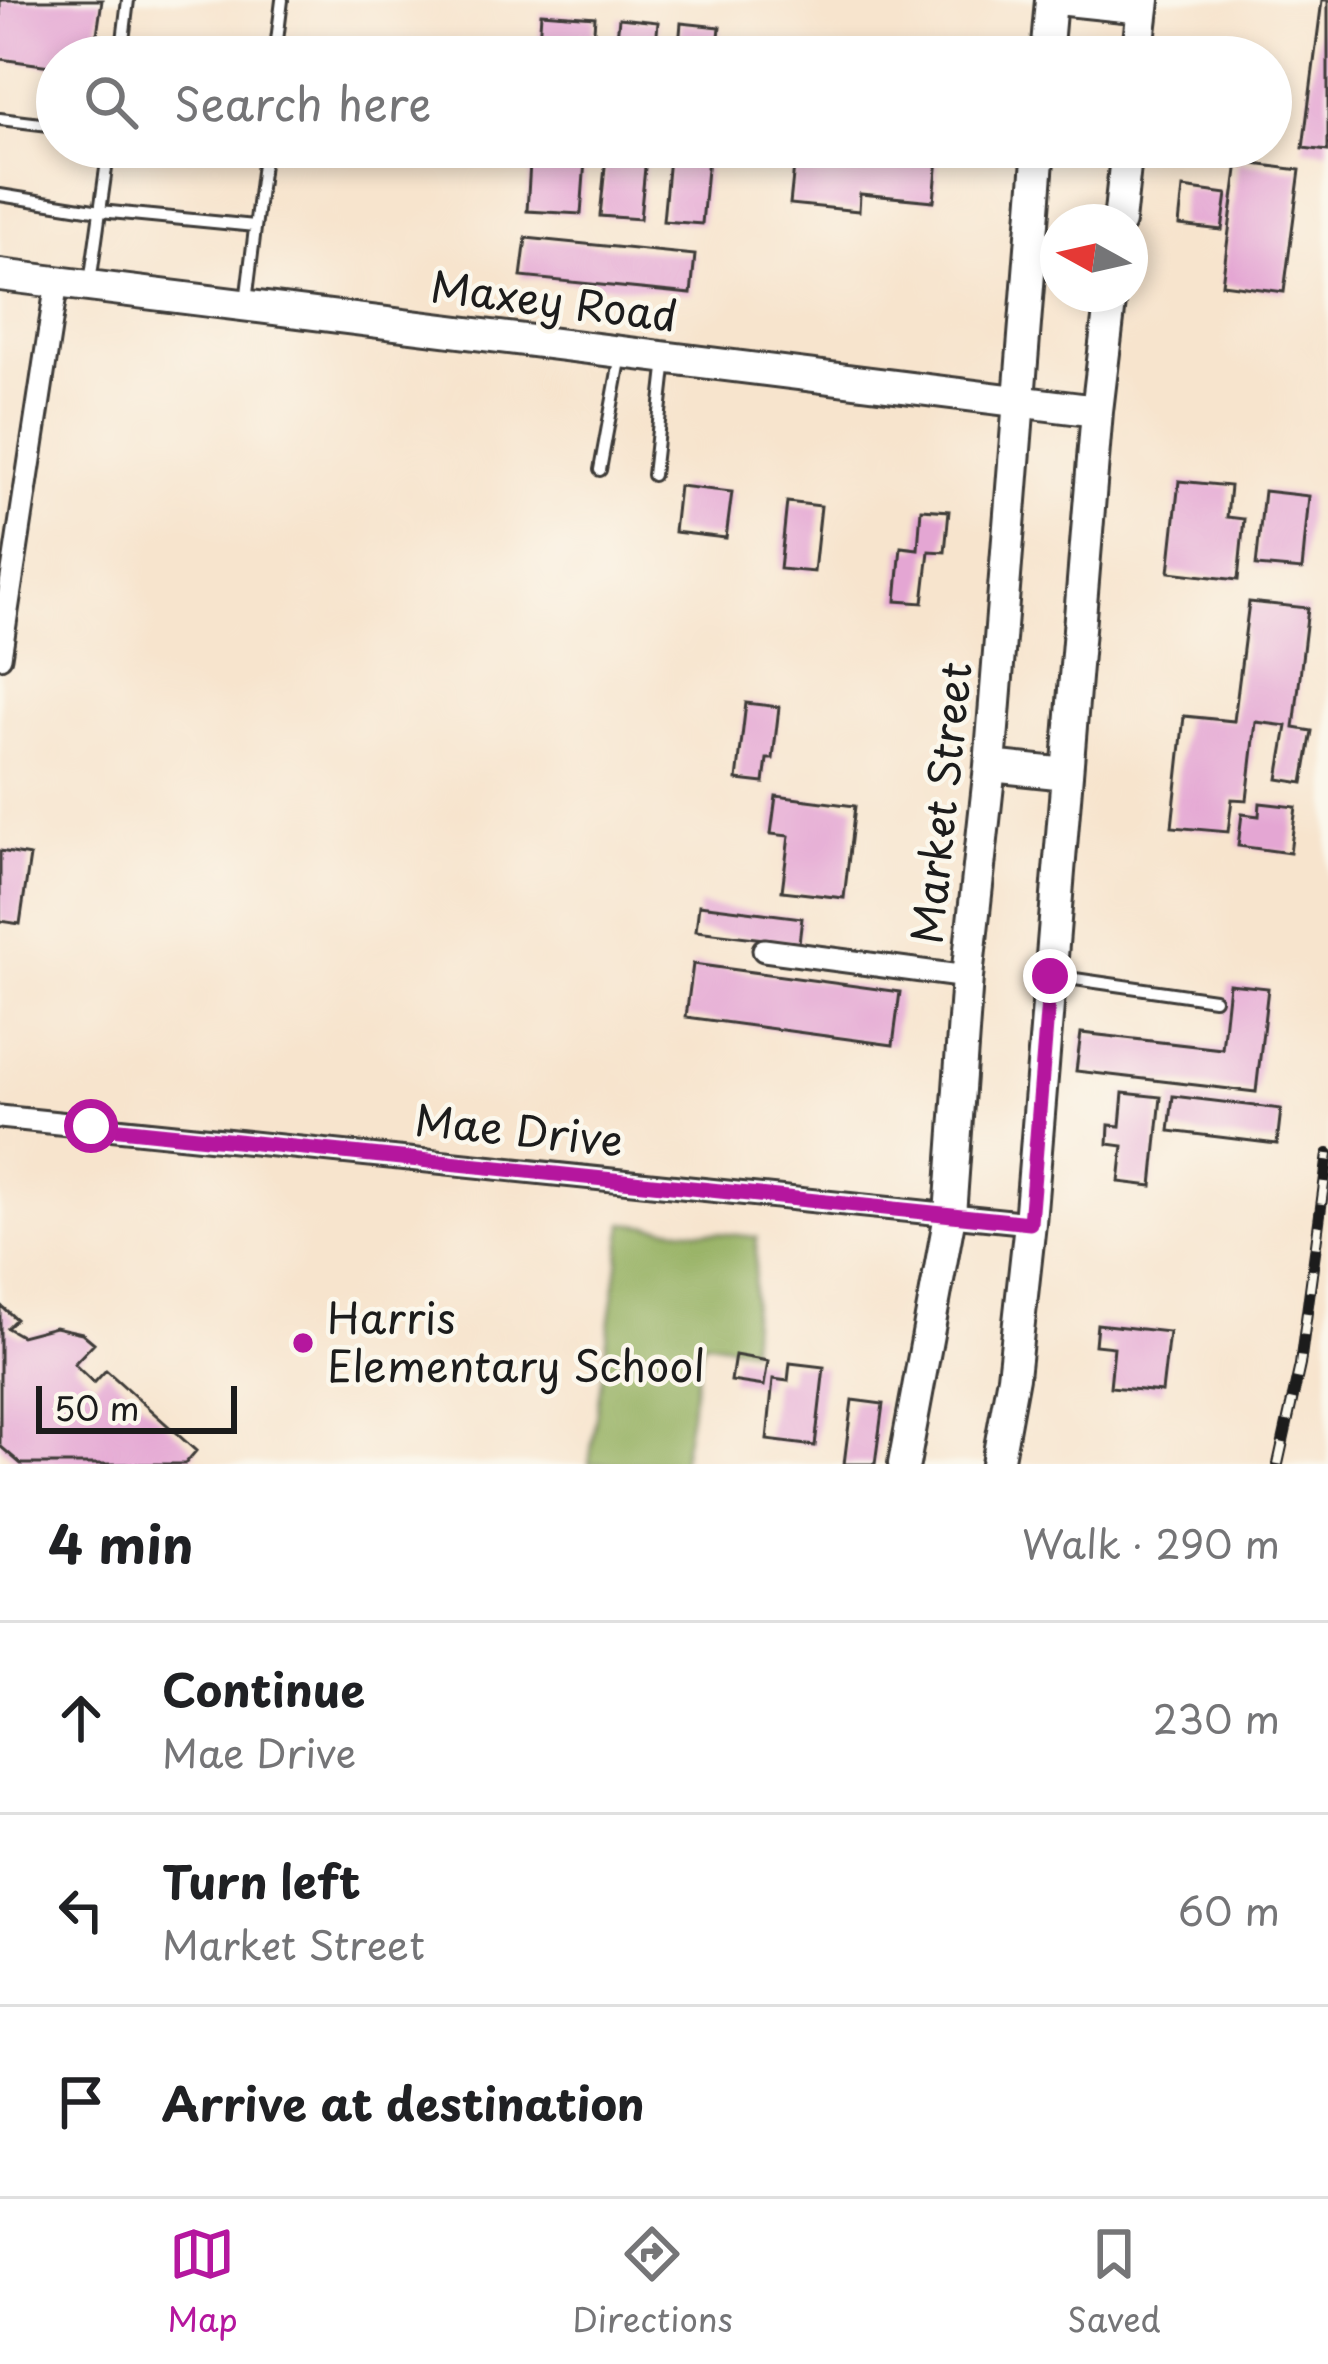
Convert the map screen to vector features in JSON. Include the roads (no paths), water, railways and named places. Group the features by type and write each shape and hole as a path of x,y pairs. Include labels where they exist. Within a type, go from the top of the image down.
{"main road":[{"path":"1048,36 1051,0"},
{"path":"1067,0 1143,4 1139,36"},
{"name":"Market Street","path":"904,1464 950,1215 1037,168"},
{"path":"1121,204 1125,168"},
{"name":"Maxey Road","path":"0,275 1097,411"},
{"path":"997,1464 1013,1377 1030,1223 1109,312"},
{"path":"990,766 1067,774"}],"street":[{"path":"0,656 57,282"},
{"path":"764,950 967,976"},
{"name":"Mae Drive","path":"0,1117 1030,1223"}],"lane":[{"path":"124,36 128,0"},
{"path":"278,36 282,0"},
{"path":"0,119 36,123"},
{"path":"90,286 106,168"},
{"path":"246,305 262,168"},
{"path":"0,195 100,211 255,226"},
{"path":"600,470 622,352"},
{"path":"653,476 666,358"},
{"path":"1050,976 1214,999"}],"railway":[{"path":"1278,1464 1300,1365 1328,1154"}],"place":[{"name":"Harris Elementary School","path":"303,1343"}]}
